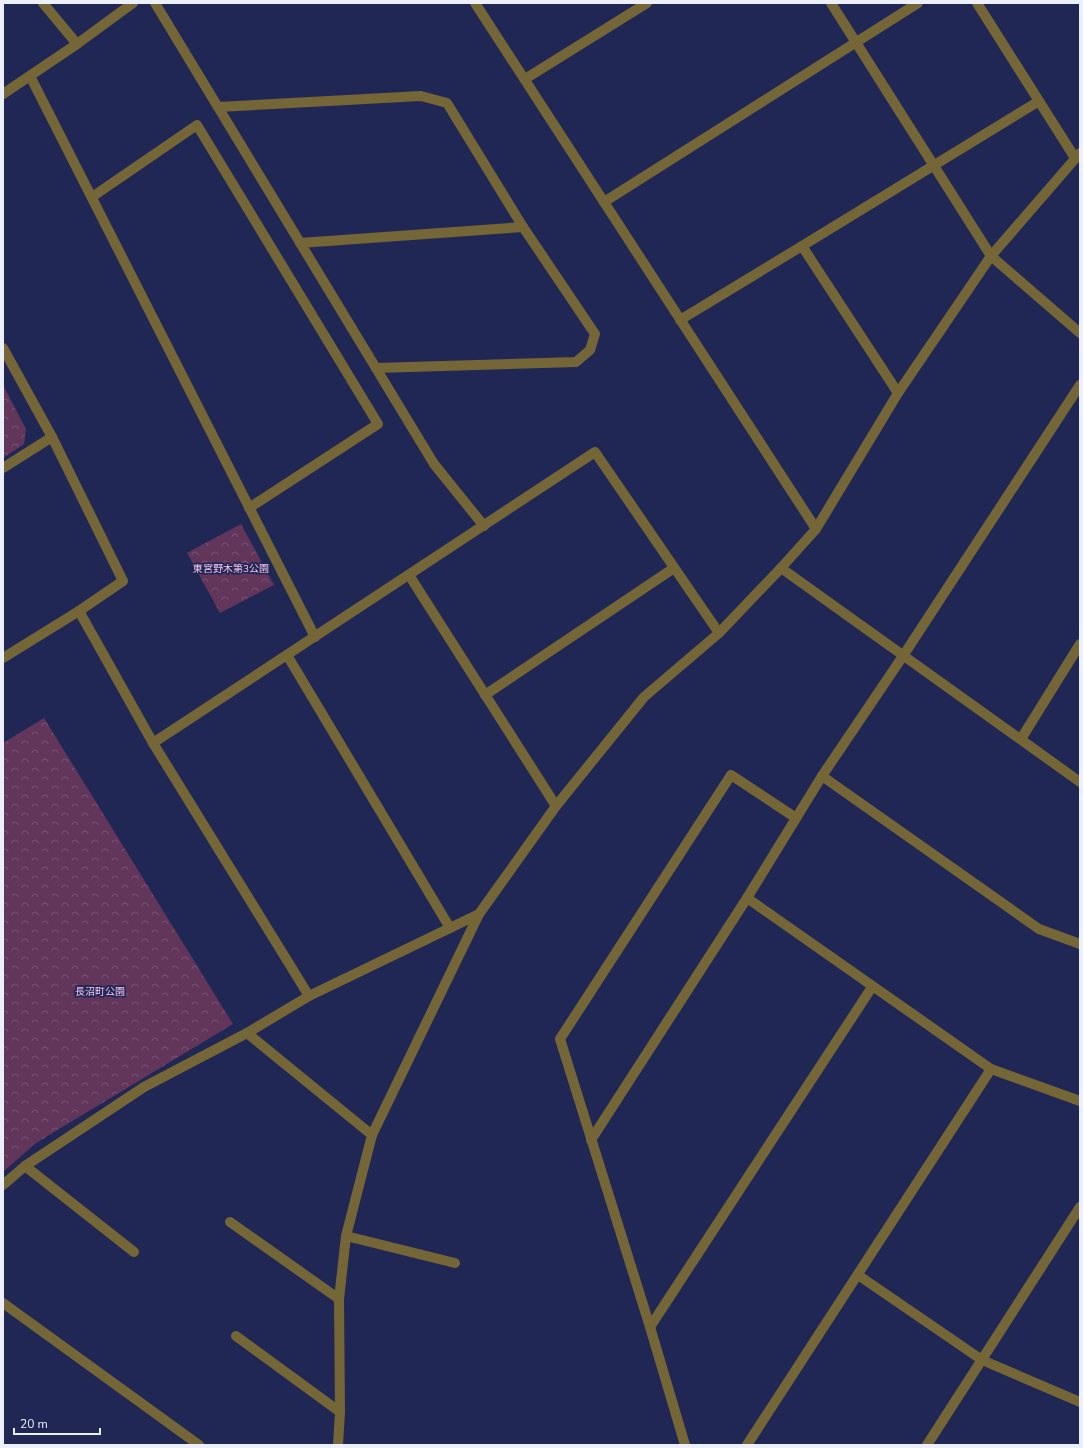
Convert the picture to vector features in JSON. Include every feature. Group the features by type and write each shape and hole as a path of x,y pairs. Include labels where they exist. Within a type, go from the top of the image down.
{"street":[{"path":"43,3 77,44"},
{"path":"3,94 77,44 133,3"},
{"path":"155,3 434,464 484,526"},
{"path":"475,3 816,529"},
{"path":"525,80 647,3"},
{"path":"831,3 990,256 1080,333"},
{"path":"604,202 918,3"},
{"path":"338,1445 340,1412 339,1299 346,1236 372,1135 479,914 556,806 644,697 719,633 816,529 898,393 990,256 1078,157 1039,101 977,3"},
{"path":"30,76 315,637"},
{"path":"218,107 421,96 447,103 523,227 595,334 590,350 576,362 376,368"},
{"path":"680,320 1039,101"},
{"path":"92,197 198,125 378,424 249,508"},
{"path":"300,243 523,227"},
{"path":"802,246 898,393"},
{"path":"3,348 52,437 123,581 79,611 3,658"},
{"path":"591,1140 747,898 822,776 903,656 1080,386"},
{"path":"3,468 52,437"},
{"path":"153,743 595,452 719,633"},
{"path":"485,695 674,568"},
{"path":"781,568 1022,739 1080,782"},
{"path":"409,575 556,806"},
{"path":"79,611 153,743 309,996"},
{"path":"1022,739 1080,644"},
{"path":"286,655 450,928"},
{"path":"685,1445 650,1327 560,1039 731,775 796,818"},
{"path":"822,776 1039,929 1080,944"},
{"path":"747,898 991,1069 1080,1101"},
{"path":"3,1185 25,1166 144,1087 247,1033 309,996 479,914"},
{"path":"650,1327 872,987"},
{"path":"247,1033 372,1135"},
{"path":"746,1445 991,1069"},
{"path":"25,1166 134,1252"},
{"path":"926,1445 1080,1207"},
{"path":"230,1222 339,1299"},
{"path":"346,1236 455,1263"},
{"path":"858,1274 982,1360 1080,1402"},
{"path":"3,1303 199,1445"},
{"path":"236,1336 340,1412"}],"green space":[{"path":"3,385 26,429 24,444 3,458"},
{"name":"東宮野木第3公園","path":"241,524 274,585 220,613 187,553"},
{"name":"長沼町公園","path":"44,718 233,1024 36,1143 3,1172 3,743"}]}
